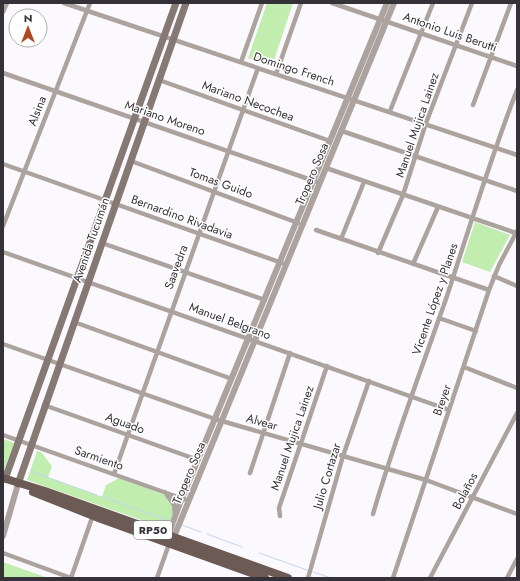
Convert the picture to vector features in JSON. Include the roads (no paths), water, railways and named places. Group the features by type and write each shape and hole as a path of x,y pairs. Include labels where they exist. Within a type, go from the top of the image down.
{"main road":[{"name":"Avenida Tucumán","path":"4,479 78,278 176,3"},
{"name":"Avenida Tucumán","path":"18,484 44,405 186,3"},
{"name":"RP50","path":"4,479 45,491 170,539 263,578"},
{"name":"RP50","path":"18,484 36,494 94,515 288,578"}],"street":[{"path":"3,12 7,3"},
{"name":"Domingo French","path":"64,3 517,154"},
{"name":"Alsina","path":"3,226 90,3"},
{"path":"241,62 262,3"},
{"path":"276,74 301,3"},
{"name":"Antonio Luis Berutti","path":"332,3 517,66"},
{"name":"Tropero Sosa","path":"170,539 182,498 232,379 252,340 284,264 297,222 317,182 326,168 356,100 384,20 387,3"},
{"name":"Tropero Sosa","path":"170,539 189,501 222,422 265,300 303,225 330,141 384,20 394,3"},
{"path":"390,111 433,3"},
{"name":"Manuel Mujica Lainez","path":"378,252 403,195 426,123 472,3"},
{"path":"473,105 511,3"},
{"name":"Saavedra","path":"114,474 258,68"},
{"name":"Mariano Moreno","path":"3,73 317,182"},
{"name":"Mariano Necochea","path":"159,80 330,141"},
{"name":"Vicente López y Planes","path":"374,514 386,468 473,219 494,147 517,90"},
{"path":"342,132 517,192"},
{"name":"Tomas Guido","path":"131,161 303,225"},
{"name":"Bernardino Rivadavia","path":"3,164 284,264"},
{"path":"326,168 473,219 516,232"},
{"path":"341,239 364,182"},
{"path":"413,264 438,207"},
{"path":"316,230 489,290"},
{"name":"Breyer","path":"393,578 489,290 494,276 516,232"},
{"path":"512,240 517,242"},
{"path":"102,243 265,300"},
{"name":"Manuel Belgrano","path":"3,252 450,410"},
{"path":"494,276 517,286"},
{"path":"439,318 476,331"},
{"path":"74,322 232,379"},
{"name":"Alvear","path":"3,344 222,422 426,480 517,514"},
{"path":"250,473 290,353"},
{"name":"Manuel Mujica Lainez","path":"280,516 279,508 327,366"},
{"path":"464,367 517,388"},
{"name":"Julio Cortazar","path":"308,578 343,456 369,381"},
{"name":"Aguado","path":"44,405 198,460"},
{"name":"Bolaños","path":"430,578 517,413"},
{"name":"Sarmiento","path":"3,435 189,501"},
{"path":"3,530 18,484"},
{"path":"165,492 174,504 176,515"},
{"path":"3,553 71,578 94,515"},
{"path":"3,536 7,519"},
{"path":"157,578 170,539"},
{"path":"507,578 517,559"}],"waterway":[{"path":"3,461 8,463"},
{"path":"31,471 48,477"},
{"path":"52,479 97,495"},
{"path":"101,496 169,521"},
{"path":"182,525 201,532"},
{"path":"207,534 242,547"},
{"path":"259,553 307,570"},
{"path":"313,572 331,578"}]}
